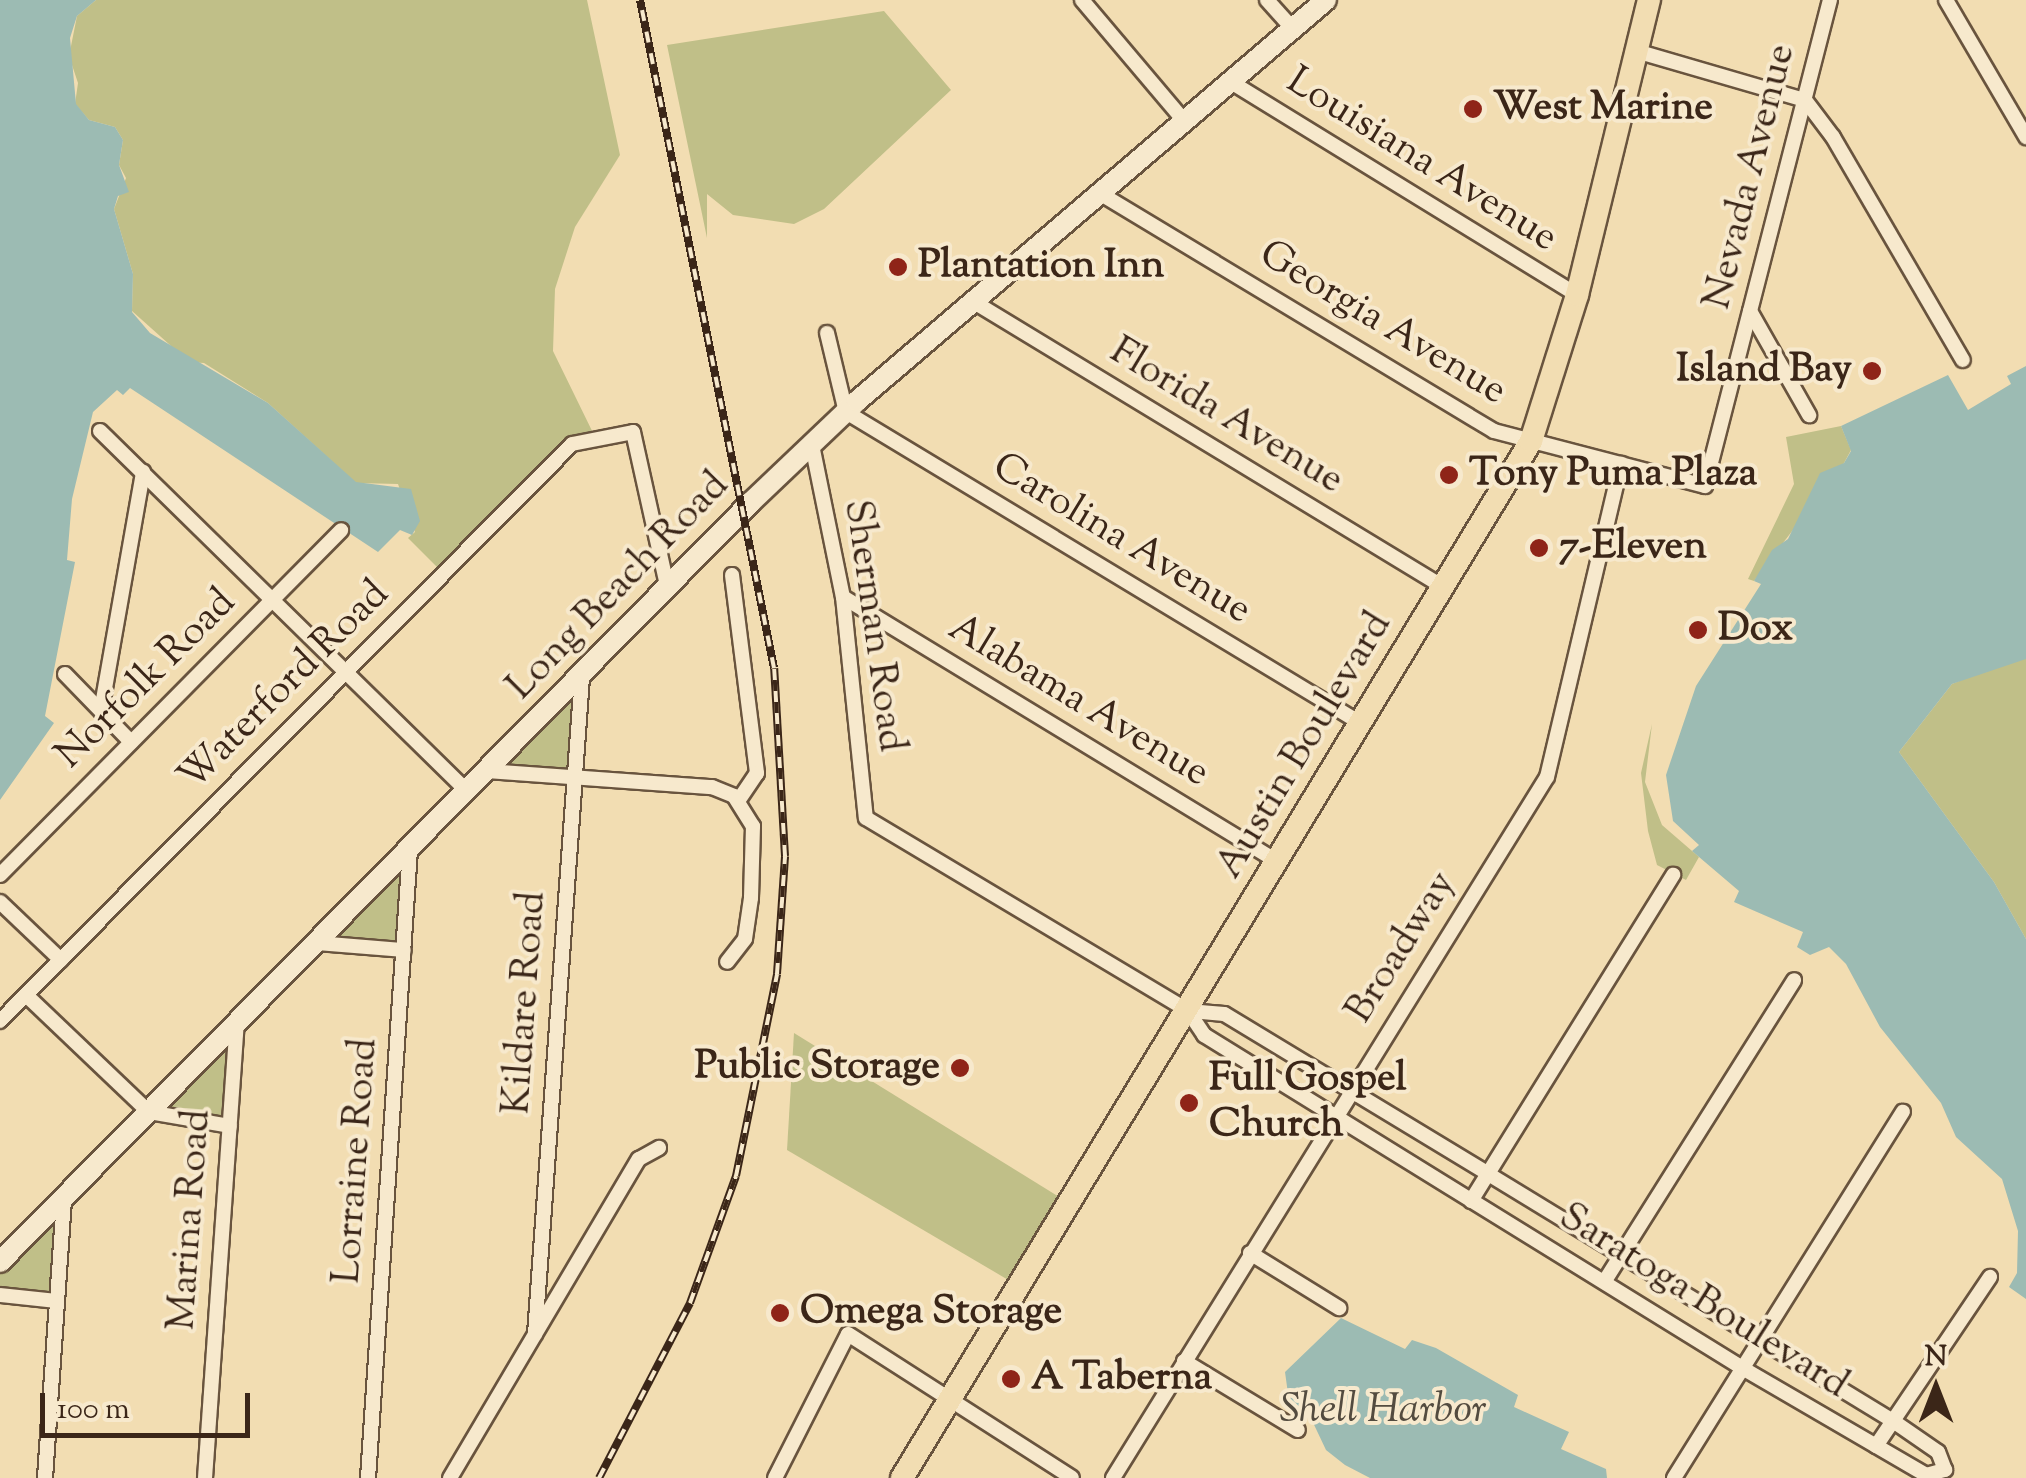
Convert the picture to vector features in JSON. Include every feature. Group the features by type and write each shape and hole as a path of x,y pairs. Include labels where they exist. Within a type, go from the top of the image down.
{"main road":[{"name":"Long Beach Road","path":"0,1262 582,677 666,586 846,412 1326,0"},
{"name":"Austin Boulevard","path":"902,1478 1531,441 1577,295 1649,0"}],"street":[{"path":"1082,0 1185,122"},
{"path":"1268,0 1292,28"},
{"name":"Nevada Avenue","path":"1705,486 1830,0"},
{"path":"1946,0 2026,137"},
{"path":"1636,52 1804,100 1834,137 1963,360"},
{"name":"Louisiana Avenue","path":"1231,82 1577,295"},
{"name":"Georgia Avenue","path":"1101,194 1494,431 1705,486"},
{"name":"Florida Avenue","path":"974,302 1445,588"},
{"path":"1750,312 1809,414"},
{"path":"826,333 846,412"},
{"name":"Carolina Avenue","path":"846,412 1362,724"},
{"path":"100,431 467,792"},
{"name":"Waterford Road","path":"0,1021 572,444 634,432 666,586"},
{"name":"Sherman Road","path":"812,445 843,597 866,818"},
{"name":"Broadway","path":"1113,1478 1547,776 1621,464"},
{"path":"101,711 143,472"},
{"name":"Norfolk Road","path":"0,875 341,530"},
{"path":"732,575 757,773 739,800"},
{"name":"Alabama Avenue","path":"843,597 1278,862"},
{"path":"65,674 131,742"},
{"name":"Kildare Road","path":"535,1334 582,677"},
{"path":"487,770 712,787 739,800 753,826 751,898 745,939 728,962"},
{"name":"Saratoga Boulevard","path":"866,818 1188,1011 1204,1035 1472,1201 1606,1278 1744,1369 1926,1475 1945,1470 1938,1452 1893,1421 1487,1172 1224,1014 1188,1011"},
{"name":"Lorraine Road","path":"368,1478 410,849"},
{"path":"1472,1201 1673,875"},
{"path":"0,902 61,960"},
{"path":"318,943 404,950"},
{"path":"1606,1278 1794,980"},
{"path":"26,995 149,1112 230,1126"},
{"name":"Marina Road","path":"205,1478 237,1026"},
{"path":"1674,1478 1903,1112"},
{"path":"450,1478 639,1159 659,1148"},
{"path":"45,1478 64,1198"},
{"path":"1250,1253 1340,1308"},
{"path":"1876,1446 1990,1277"},
{"path":"0,1295 58,1301"},
{"path":"775,1478 848,1334 1072,1478"},
{"path":"1184,1361 1298,1430"}],"shaded area":[{"path":"96,0 587,0 620,155 575,227 555,289 553,351 596,439 571,444 443,573 408,538 415,532 398,484 356,483 268,403 204,363 189,362 132,311 133,274 114,209 126,178 119,165 123,140 115,127 89,120 75,104 78,83 69,56 77,16"},
{"path":"884,11 951,90 824,209 794,224 733,215 707,194 707,238 667,45"},
{"path":"1841,426 1851,450 1844,463 1754,581 1748,579 1794,484 1786,437"},
{"path":"2012,659 2026,659 2026,939 1994,882 1899,752 1952,684"},
{"path":"577,685 571,773 496,766"},
{"path":"1652,724 1645,782 1662,825 1699,857 1686,880 1657,865 1648,831 1641,773"},
{"path":"406,859 399,946 328,940"},
{"path":"794,1033 1077,1208 1022,1288 787,1150"},
{"path":"230,1039 226,1121 158,1111"},
{"path":"61,1205 55,1298 0,1293 0,1266"}],"water":[{"path":"0,0 96,0 77,16 70,38 76,104 89,120 115,127 123,140 119,165 129,192 118,196 114,209 133,274 132,312 150,333 268,403 356,482 411,489 420,521 412,535 400,530 378,552 130,388 123,395 117,390 93,412 72,499 67,560 75,562 45,716 54,723 0,800"},
{"path":"2026,366 2026,659 1952,684 1899,752 1994,882 2026,939 2026,1299 2009,1287 2017,1273 2018,1231 2002,1179 1956,1137 1941,1103 1880,1027 1846,964 1829,947 1810,955 1797,947 1803,932 1734,902 1739,891 1692,851 1699,845 1673,821 1666,775 1696,686 1761,584 1754,581 1772,550 1788,539 1820,473 1844,463 1851,451 1841,426 1948,375 1968,410 2011,384 2007,376"},
{"name":"Shell Harbor","path":"1341,1318 1405,1349 1412,1340 1436,1348 1518,1395 1514,1407 1569,1432 1561,1449 1606,1469 1607,1478 1370,1478 1345,1465 1326,1450 1308,1412 1289,1401 1285,1372"}],"railway":[{"path":"599,1478 690,1303 736,1176 777,974 785,856 774,668 640,0"}],"place":[{"name":"West Marine","path":"1473,109"},
{"name":"Plantation Inn","path":"898,267"},
{"name":"Island Bay","path":"1872,371"},
{"name":"Tony Puma Plaza","path":"1449,475"},
{"name":"7-Eleven","path":"1539,548"},
{"name":"Dox","path":"1698,630"},
{"name":"Public Storage","path":"960,1068"},
{"name":"Full Gospel Church","path":"1189,1103"},
{"name":"Omega Storage","path":"780,1313"},
{"name":"A Taberna","path":"1011,1379"}]}
